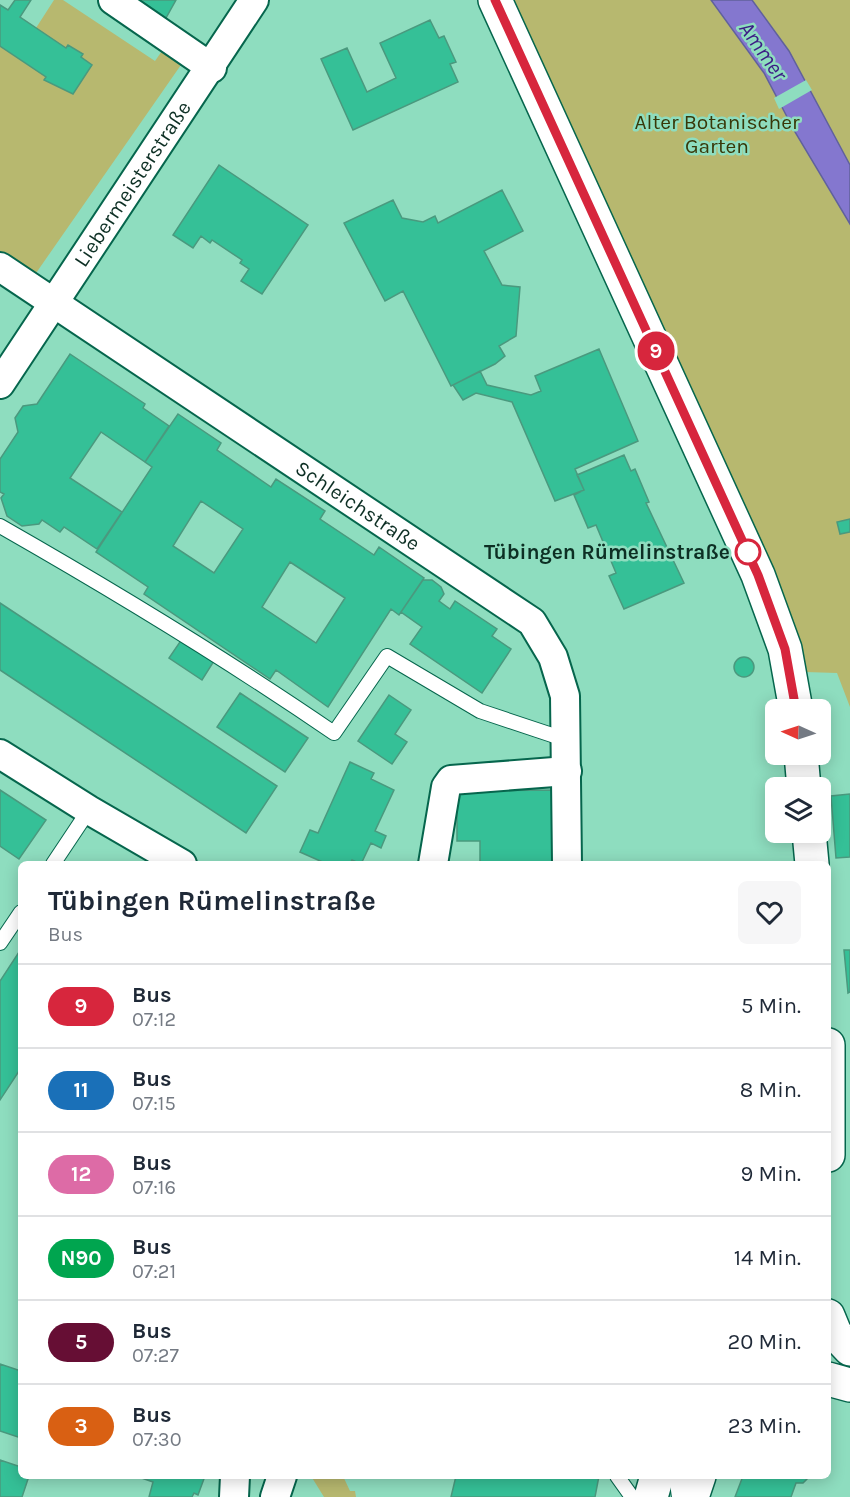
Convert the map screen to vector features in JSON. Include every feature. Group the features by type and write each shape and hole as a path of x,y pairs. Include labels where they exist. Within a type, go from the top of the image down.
{"main road":[{"path":"495,0 758,575 785,649 794,699"},
{"path":"810,843 812,861"},
{"path":"831,1323 835,1333 850,1349"},
{"path":"651,1497 656,1479"},
{"path":"692,1497 698,1479"}],"street":[{"path":"113,0 212,68"},
{"name":"Liebermeisterstraße","path":"0,384 212,68 254,0"},
{"path":"0,267 55,302"},
{"name":"Schleichstraße","path":"55,302 532,622 547,644 559,669 566,696 567,861"},
{"path":"0,754 88,810 177,861"},
{"path":"434,861 446,787 452,780 567,771"},
{"path":"234,1497 235,1479"},
{"path":"275,1497 281,1479"}],"lane":[{"path":"0,526 100,583 247,674 334,733 387,656 480,711 567,740"},
{"path":"54,861 88,810"},
{"path":"0,943 18,916"},
{"path":"620,1479 627,1486 632,1497"},
{"path":"676,1479 679,1497"}],"green space":[{"path":"54,0 63,0 155,61 164,48 183,62 34,276 0,254 0,46 46,77 45,80 73,94 92,65 81,57 82,54 68,45 66,48 36,28"},
{"name":"Alter Botanischer Garten","path":"510,0 850,0 850,707 837,673 805,672 785,600"},
{"path":"313,1479 344,1479 350,1491 355,1491 356,1497 324,1497"}],"water":[{"name":"Ammer","path":"711,0 752,0 789,51 850,165 850,224 795,132 764,73"}],"pier":[{"path":"806,80 812,90 779,109 774,98"}],"building":[{"path":"15,0 31,0 20,17 66,48 68,45 83,54 81,57 92,65 73,94 44,80 46,77 0,46 0,5 8,10"},
{"path":"132,0 176,0 166,18 143,2 140,6"},
{"path":"430,20 439,38 444,36 456,62 450,64 458,82 353,130 321,59 347,48 367,92 396,78 380,43"},
{"path":"219,165 308,225 262,294 241,281 249,269 240,263 242,260 212,240 210,243 201,236 193,248 173,235"},
{"path":"502,190 523,231 484,251 502,285 520,287 516,336 499,346 505,356 495,364 451,386 403,291 385,301 344,223 393,200 402,218 423,222 435,216 438,223"},
{"path":"599,349 638,441 575,469 584,490 555,501 512,402 476,393 463,400 453,385 480,371 487,385 531,395 541,391 535,376"},
{"path":"70,354 145,404 143,408 169,426 145,462 101,432 70,478 122,512 97,549 64,527 60,532 42,520 39,524 22,526 7,516 1,498 4,494 0,492 0,459 18,432 15,418 23,406 37,404"},
{"path":"178,414 221,443 217,450 271,487 276,479 325,511 320,519 374,555 379,547 424,578 399,615 391,609 328,707 276,670 270,679 144,594 148,587 96,552 152,467 145,462","holes":["201,501 243,529 214,573 173,546","290,562 345,598 316,643 262,607"]},
{"path":"624,455 631,471 635,469 649,502 646,503 684,583 624,609 609,576 616,573 596,525 588,528 574,495 584,490 577,475"},
{"path":"850,519 850,532 840,534 837,522"},
{"path":"423,580 432,580 441,587 444,594 439,601 450,609 455,601 497,629 492,636 511,649 482,693 410,644 422,627 401,612"},
{"path":"0,603 277,786 246,833 0,670"},
{"path":"182,639 214,661 202,680 169,658"},
{"path":"744,657 751,660 754,667 751,674 744,677 737,674 734,667 737,660"},
{"path":"240,693 308,738 285,772 217,727"},
{"path":"389,695 411,710 395,734 407,742 392,764 358,741"},
{"path":"350,762 374,773 371,779 394,790 375,831 386,836 381,848 371,843 362,861 320,861 300,852 310,830 318,833"},
{"path":"0,790 46,820 19,859 0,846"},
{"path":"554,790 554,861 480,861 480,841 457,841 457,791"},
{"path":"850,794 850,857 836,858 831,796"},
{"path":"844,950 850,950 850,992 848,993"},
{"path":"18,954 18,1073 0,1100 0,981"},
{"path":"0,1364 18,1370 18,1437 0,1431"},
{"path":"0,1460 18,1466 18,1479 28,1479 22,1497 0,1497"},
{"path":"144,1479 204,1479 198,1495 194,1493 192,1497 149,1497 153,1482"},
{"path":"455,1479 598,1479 595,1497 451,1497"},
{"path":"742,1479 807,1479 803,1483 796,1483 791,1497 735,1497"}],"bus line":[{"name":"9","path":"495,0 758,575 785,649 795,699"}],"place":[{"name":"Tübingen Rümelinstraße","path":"748,552"}]}
